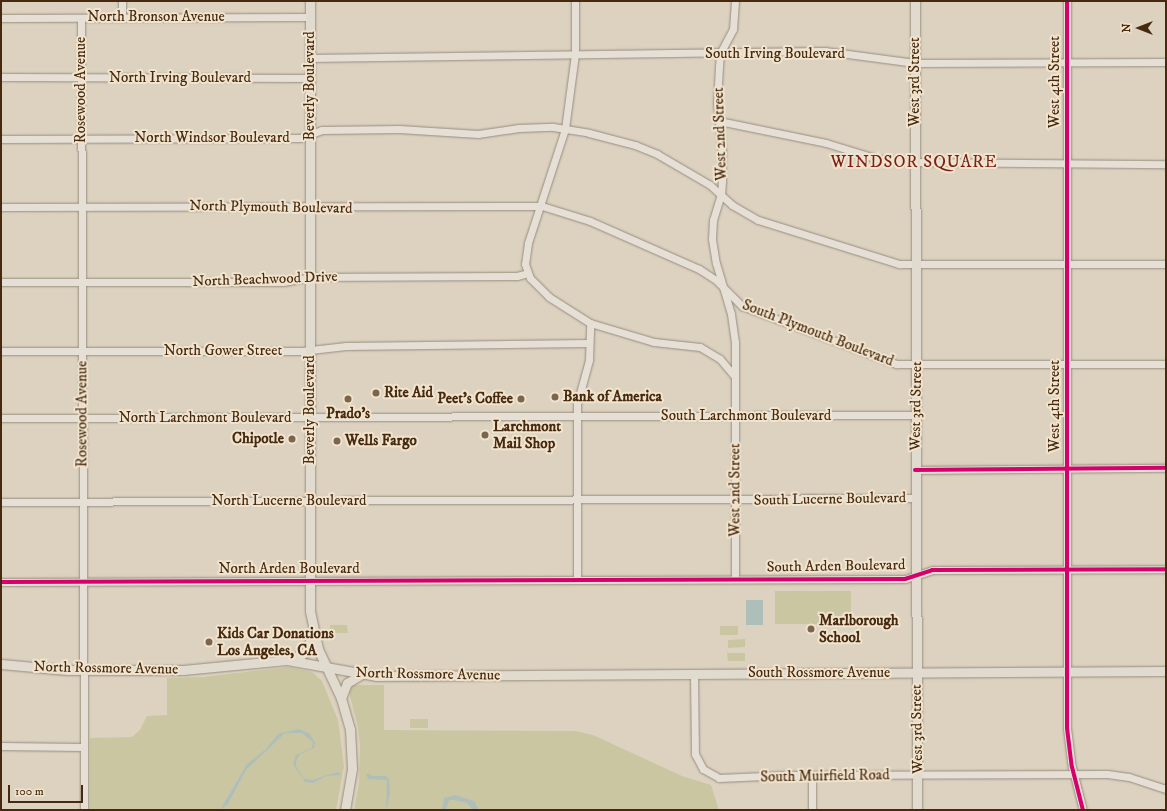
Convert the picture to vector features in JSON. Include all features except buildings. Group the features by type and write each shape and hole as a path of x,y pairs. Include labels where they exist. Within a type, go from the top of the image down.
{"main road":[{"name":"Beverly Boulevard","path":"310,1 310,611 315,641 341,698 350,728 353,754 345,810"},
{"name":"West 3rd Street","path":"915,1 915,498 917,810"},
{"path":"278,660 300,656 308,650 311,641 310,611"},
{"name":"North Rossmore Avenue","path":"1,664 83,670 193,670 278,660 362,674 568,675"},
{"name":"South Rossmore Avenue","path":"568,675 916,672 1166,672"},
{"path":"341,698 347,682 362,674"}],"street":[{"path":"122,1 122,17"},
{"path":"575,1 575,54 565,129 525,256 528,273 536,286 590,323 654,342 700,347 720,359 735,376"},
{"name":"West 2nd Street","path":"735,1 733,29 720,53 718,85 722,151 721,194 713,220 712,239 731,314 735,376 735,579"},
{"name":"West 4th Street","path":"1067,1 1068,740 1073,774 1083,810"},
{"name":"North Bronson Avenue","path":"1,18 310,17"},
{"name":"Rosewood Avenue","path":"81,18 84,810"},
{"name":"South Irving Boulevard","path":"575,54 825,52 915,63 1166,62"},
{"path":"310,58 575,54"},
{"name":"North Irving Boulevard","path":"1,77 310,78"},
{"path":"719,121 826,143 878,159 915,162 1166,164"},
{"name":"North Windsor Boulevard","path":"1,139 300,138 322,130 399,129 457,134 536,126 565,129 612,138 657,154 721,194 744,213 780,229 876,259 915,266 1166,264"},
{"name":"North Plymouth Boulevard","path":"1,207 530,208 542,206"},
{"name":"South Plymouth Boulevard","path":"542,206 590,221 699,269 742,306 896,364 916,366 1166,364"},
{"name":"North Beachwood Drive","path":"1,282 284,282 311,277 517,276 528,273"},
{"path":"577,580 576,417 577,398 589,360 588,343 590,323"},
{"name":"North Gower Street","path":"1,352 311,350 346,346 588,343"},
{"name":"South Larchmont Boulevard","path":"576,417 915,415"},
{"name":"North Larchmont Boulevard","path":"2,419 576,417"},
{"name":"South Lucerne Boulevard","path":"915,470 1166,468"},
{"name":"South Lucerne Boulevard","path":"577,500 735,501 915,498"},
{"name":"North Lucerne Boulevard","path":"1,502 577,500"},
{"name":"South Arden Boulevard","path":"577,580 905,579 932,570 1166,569"},
{"name":"North Arden Boulevard","path":"1,582 577,580"},
{"name":"South Muirfield Road","path":"694,674 695,754 703,770 713,776 729,779 812,775 1073,774 1128,777 1166,789"},
{"path":"1,746 83,746"},
{"path":"812,775 812,810"}],"shaded area":[{"path":"775,591 851,591 851,624 775,624"},
{"path":"746,600 763,600 763,625 746,625"},
{"path":"330,625 347,625 348,633 330,633"},
{"path":"720,626 738,626 738,635 720,635"},
{"path":"745,639 745,647 728,648 728,640"},
{"path":"727,653 745,653 745,661 728,661"},
{"path":"289,667 312,672 322,681 338,720 344,766 336,810 90,810 90,738 132,737 140,730 147,716 167,715 167,678 203,677"},
{"path":"352,685 384,685 384,730 575,731 593,735 682,776 711,785 719,810 354,810 359,783 360,746 358,727 349,692"},
{"path":"410,719 428,719 428,728 410,728"},
{"path":"299,729 310,734 315,743 314,748 300,754 296,761 296,766 303,778 312,780 339,772 340,775 326,776 313,783 305,782 293,764 296,755 312,748 313,742 302,733 285,733 246,770 228,804 220,810 247,764 266,749 278,734"},
{"path":"366,773 373,776 386,776 389,779 390,793 386,810 387,780 368,779"},
{"path":"455,795 474,801 479,810 473,810 467,803 449,800 446,810 442,810 444,798"}],"cycle path":[{"path":"1067,1 1067,728 1072,767 1083,810"},
{"path":"915,470 1166,468"},
{"path":"1,582 905,579 932,570 1166,569"}],"place":[{"name":"Rite Aid","path":"376,393"},
{"name":"Bank of America","path":"555,397"},
{"name":"Prado's","path":"348,399"},
{"name":"Peet's Coffee","path":"521,399"},
{"name":"Larchmont Mail Shop","path":"485,435"},
{"name":"Chipotle","path":"292,439"},
{"name":"Wells Fargo","path":"337,441"},
{"name":"Marlborough School","path":"811,629"},
{"name":"Kids Car Donations Los Angeles, CA","path":"209,642"}],"district":[{"name":"WINDSOR SQUARE","path":"914,163"}]}
